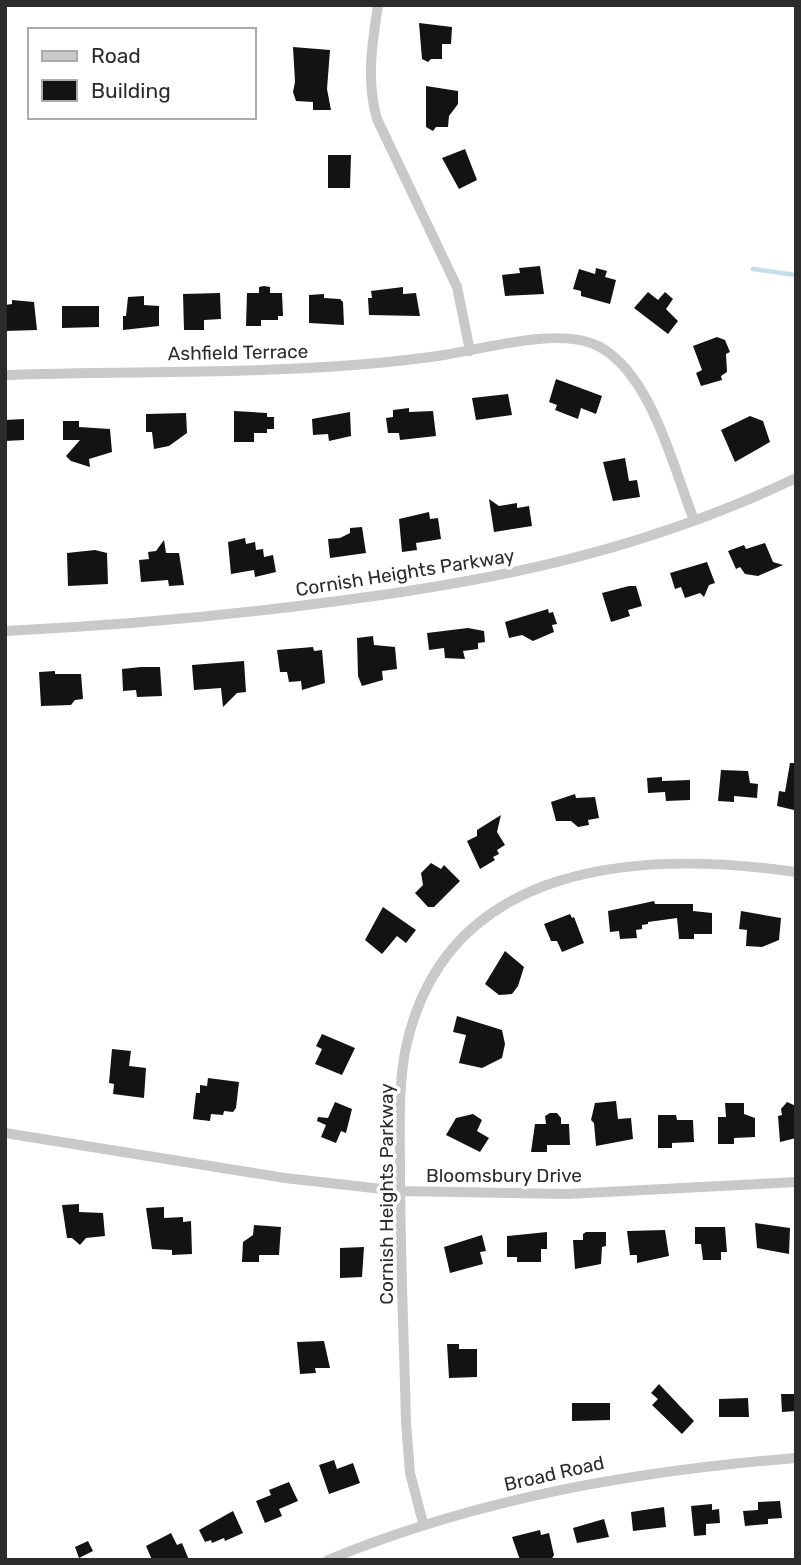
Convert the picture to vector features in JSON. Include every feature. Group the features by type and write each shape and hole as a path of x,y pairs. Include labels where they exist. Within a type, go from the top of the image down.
{"street":[{"path":"378,5 370,55 370,95 377,119 457,286 470,351"},
{"name":"Ashfield Terrace","path":"5,375 318,368 387,363 551,338 583,341 598,346 618,360 643,392 694,520"},
{"name":"Cornish Heights Parkway","path":"5,631 186,621 462,583 584,558 694,520 796,478"},
{"name":"Cornish Heights Parkway","path":"423,1523 410,1473 406,1422 400,1115 405,1049 415,1013 427,986 447,958 491,914 522,894 547,883 606,868 659,863 714,863 796,873"},
{"name":"Bloomsbury Drive","path":"5,1133 285,1178 400,1191 567,1194 796,1182"},
{"name":"Broad Road","path":"328,1560 423,1523 560,1488 628,1475 796,1458"}],"building":[{"path":"419,23 452,27 451,44 442,44 442,59 431,59 428,62 422,59"},
{"path":"293,47 330,50 327,89 331,110 313,110 313,102 296,101 293,92"},
{"path":"426,86 458,91 458,104 449,116 448,127 436,127 433,131 426,127"},
{"path":"465,149 477,180 459,189 442,158"},
{"path":"328,155 351,155 350,188 328,188"},
{"path":"540,266 544,294 505,296 502,275 520,273 519,268"},
{"path":"596,268 607,271 605,277 616,280 610,304 581,296 581,291 573,289 579,269 595,274"},
{"path":"259,287 270,287 270,293 282,293 283,316 278,316 278,320 261,320 261,326 246,326 247,293 259,293"},
{"path":"403,287 403,294 416,293 420,316 369,315 368,298 372,298 371,291"},
{"path":"648,292 658,300 665,292 673,299 666,309 678,321 668,334 634,308"},
{"path":"220,293 221,319 204,320 204,330 184,330 183,294"},
{"path":"324,294 324,298 340,299 343,302 344,325 309,323 309,295"},
{"path":"144,296 144,305 159,306 159,326 123,330 128,297"},
{"path":"12,300 34,302 37,330 5,331 5,305 12,304"},
{"path":"62,306 99,306 99,327 62,328"},
{"path":"717,337 725,340 730,352 726,354 727,372 721,376 722,380 701,386 696,373 702,370 693,346"},
{"path":"556,379 602,396 596,414 581,408 578,419 555,410 557,405 549,402"},
{"path":"508,394 512,415 476,420 472,398"},
{"path":"409,408 409,412 433,411 436,436 400,440 399,433 388,433 386,418 393,417 393,410"},
{"path":"234,411 267,413 267,417 274,417 274,429 267,429 267,433 254,433 254,442 234,442"},
{"path":"350,412 351,436 329,441 328,434 313,435 312,419"},
{"path":"186,413 187,433 169,446 154,449 152,432 146,432 146,414"},
{"path":"750,416 763,421 770,442 735,462 721,430"},
{"path":"24,419 24,440 5,441 5,420"},
{"path":"63,421 79,421 79,427 110,429 112,452 89,459 90,467 71,461 66,456 80,440 63,440"},
{"path":"625,458 629,481 637,480 640,497 613,501 603,462"},
{"path":"489,499 499,506 517,503 517,508 529,506 532,526 494,532"},
{"path":"429,512 430,519 438,518 441,539 416,543 417,550 402,552 399,519"},
{"path":"362,527 366,553 330,558 328,539 340,538 350,533 350,528"},
{"path":"245,538 246,544 255,542 256,550 263,549 264,557 273,555 276,572 255,577 254,570 231,574 228,542"},
{"path":"164,540 166,553 179,553 184,585 169,586 168,580 141,582 139,560 149,559 148,552 156,551"},
{"path":"765,543 773,562 783,565 758,576 745,574 740,567 736,569 728,551 744,545 746,549"},
{"path":"95,550 107,553 108,584 68,586 67,553"},
{"path":"707,562 715,583 709,585 704,597 700,593 685,598 681,587 675,589 670,573"},
{"path":"636,586 642,606 628,610 630,616 611,622 602,593"},
{"path":"548,609 549,613 553,612 557,624 552,625 554,632 533,641 522,635 509,638 505,622"},
{"path":"468,628 484,631 485,642 478,643 478,649 463,651 465,659 445,658 444,648 429,650 427,633"},
{"path":"373,636 374,645 395,647 397,669 382,671 383,680 362,686 358,676 357,638"},
{"path":"313,647 314,651 322,650 325,683 302,690 301,681 289,682 287,672 280,672 277,650"},
{"path":"244,661 246,692 237,693 223,707 221,688 194,690 192,665"},
{"path":"160,667 162,696 137,697 136,690 123,691 122,669"},
{"path":"55,671 55,674 81,674 83,699 75,700 71,705 41,706 39,672"},
{"path":"790,763 796,763 794,810 777,806 779,791 785,792"},
{"path":"721,770 748,771 750,783 758,784 757,798 734,796 734,802 718,801"},
{"path":"662,777 662,781 690,780 690,800 666,801 665,792 648,793 647,778"},
{"path":"575,794 576,798 595,797 599,818 588,820 589,825 578,827 571,821 556,821 551,802"},
{"path":"501,815 497,832 505,845 497,850 499,854 493,857 495,860 480,869 467,841 477,836 477,830"},
{"path":"431,863 441,869 444,865 460,881 434,907 428,907 415,893 423,885 421,873"},
{"path":"654,901 655,904 693,904 693,911 712,913 712,934 694,934 694,939 679,939 677,918 642,925 642,929 636,930 637,938 620,939 619,931 610,932 608,911"},
{"path":"383,907 416,930 406,943 397,936 382,954 365,940"},
{"path":"741,911 781,918 779,940 762,947 746,946 747,930 739,929"},
{"path":"570,914 574,917 584,943 562,952 557,941 551,941 544,924"},
{"path":"505,951 524,967 518,986 512,994 499,995 485,984"},
{"path":"457,1016 502,1030 505,1044 502,1058 482,1068 459,1063 466,1035 453,1032"},
{"path":"322,1034 355,1048 342,1075 315,1064 322,1049 316,1046"},
{"path":"112,1049 131,1051 129,1066 146,1068 144,1098 113,1094 114,1084 109,1083"},
{"path":"208,1078 239,1082 236,1108 233,1112 224,1111 223,1115 211,1114 210,1121 193,1119 196,1093 200,1093 200,1085 207,1086"},
{"path":"616,1101 618,1119 631,1118 633,1139 596,1146 594,1123 591,1120 595,1103"},
{"path":"335,1102 352,1109 346,1133 341,1131 336,1143 321,1137 326,1125 317,1121 318,1117 328,1118"},
{"path":"787,1102 796,1106 796,1138 780,1142 778,1116 782,1115 781,1109"},
{"path":"725,1103 744,1103 744,1114 755,1118 755,1137 734,1138 734,1144 718,1144 718,1117 726,1117"},
{"path":"557,1113 561,1124 569,1124 570,1145 547,1145 547,1152 531,1152 535,1124 546,1124 545,1116"},
{"path":"473,1114 482,1120 477,1131 489,1138 480,1152 446,1135 456,1118"},
{"path":"658,1115 676,1115 677,1120 693,1120 694,1142 672,1143 672,1148 658,1148"},
{"path":"79,1204 79,1212 103,1213 105,1236 86,1238 80,1245 72,1238 67,1238 62,1205"},
{"path":"164,1207 164,1218 183,1217 183,1222 191,1221 192,1254 172,1255 172,1250 152,1249 146,1208"},
{"path":"755,1223 790,1228 789,1254 757,1248"},
{"path":"254,1225 281,1227 279,1255 259,1255 259,1262 242,1262 243,1242 253,1235"},
{"path":"695,1227 725,1227 727,1252 721,1252 721,1260 703,1260 701,1244 695,1244"},
{"path":"665,1230 669,1256 637,1263 637,1255 630,1255 627,1231"},
{"path":"547,1232 547,1249 541,1249 541,1262 517,1262 517,1257 507,1257 507,1236"},
{"path":"606,1232 606,1246 602,1247 601,1264 575,1269 573,1240 583,1240 583,1234"},
{"path":"482,1235 486,1251 480,1252 483,1264 450,1273 444,1247"},
{"path":"364,1247 362,1277 340,1278 340,1248"},
{"path":"324,1341 330,1368 315,1368 316,1373 300,1374 297,1342"},
{"path":"447,1344 459,1344 459,1349 477,1349 477,1377 449,1378"},
{"path":"659,1384 694,1421 682,1434 652,1405 658,1399 651,1393"},
{"path":"781,1394 796,1394 796,1411 782,1412"},
{"path":"748,1398 749,1417 719,1417 719,1399"},
{"path":"572,1403 610,1403 610,1420 572,1421"},
{"path":"334,1460 337,1469 353,1463 360,1483 329,1494 319,1465"},
{"path":"289,1482 298,1501 279,1509 282,1516 265,1523 256,1501 271,1495 269,1490"},
{"path":"780,1501 782,1518 768,1519 768,1524 745,1526 743,1511 758,1510 758,1502"},
{"path":"712,1504 712,1510 719,1509 720,1523 706,1524 706,1535 694,1536 691,1506"},
{"path":"664,1507 666,1527 633,1531 631,1512"},
{"path":"233,1511 243,1533 225,1541 224,1538 212,1543 211,1540 205,1542 199,1530"},
{"path":"604,1519 609,1537 577,1543 573,1528"},
{"path":"540,1530 541,1535 549,1533 554,1555 551,1560 520,1560 512,1537"},
{"path":"171,1533 177,1545 182,1543 189,1560 152,1560 146,1546"},
{"path":"88,1541 93,1551 79,1558 75,1547"}],"waterway":[{"path":"753,269 796,275"}]}
